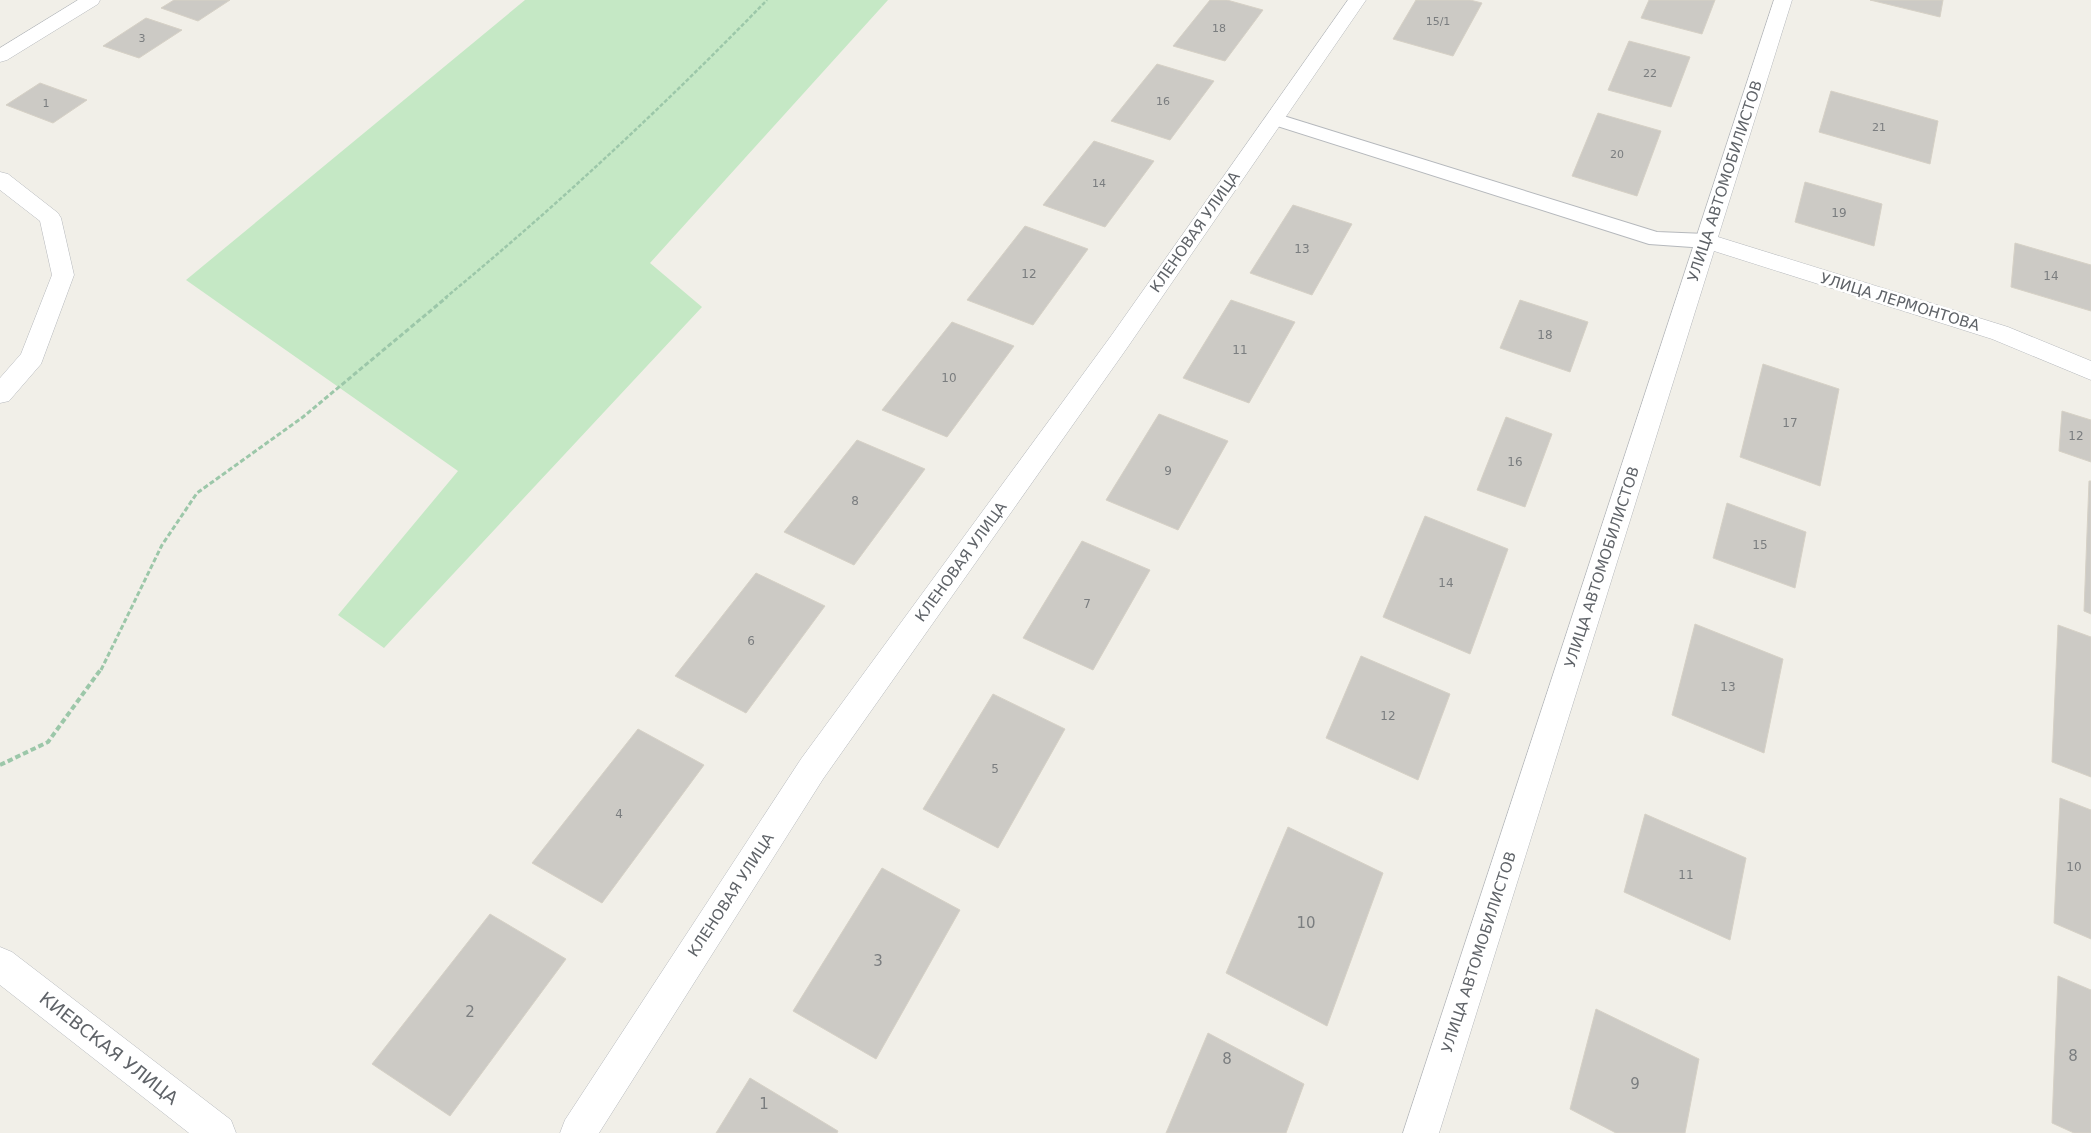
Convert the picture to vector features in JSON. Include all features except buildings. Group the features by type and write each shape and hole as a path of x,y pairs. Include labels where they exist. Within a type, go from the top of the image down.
{"street":[{"path":"0,56 91,0"},
{"name":"КЛЕНОВАЯ УЛИЦА","path":"578,1133 812,769 1119,342 1357,0"},
{"name":"УЛИЦА АВТОМОБИЛИСТОВ","path":"1421,1133 1783,0"},
{"path":"0,179 50,218 63,275 32,358 0,394"},
{"name":"УЛИЦА ЛЕРМОНТОВА","path":"1706,241 2000,333 2091,371"},
{"name":"КИЕВСКАЯ УЛИЦА","path":"0,964 218,1133"}],"lane":[{"path":"1274,120 1656,239 1706,241"}],"path":[{"path":"0,765 48,742 100,671 162,546 197,493 304,417 502,251 679,90 767,0"}],"green space":[{"path":"525,0 888,0 650,263 702,307 384,648 338,615 458,471 186,280"}]}
